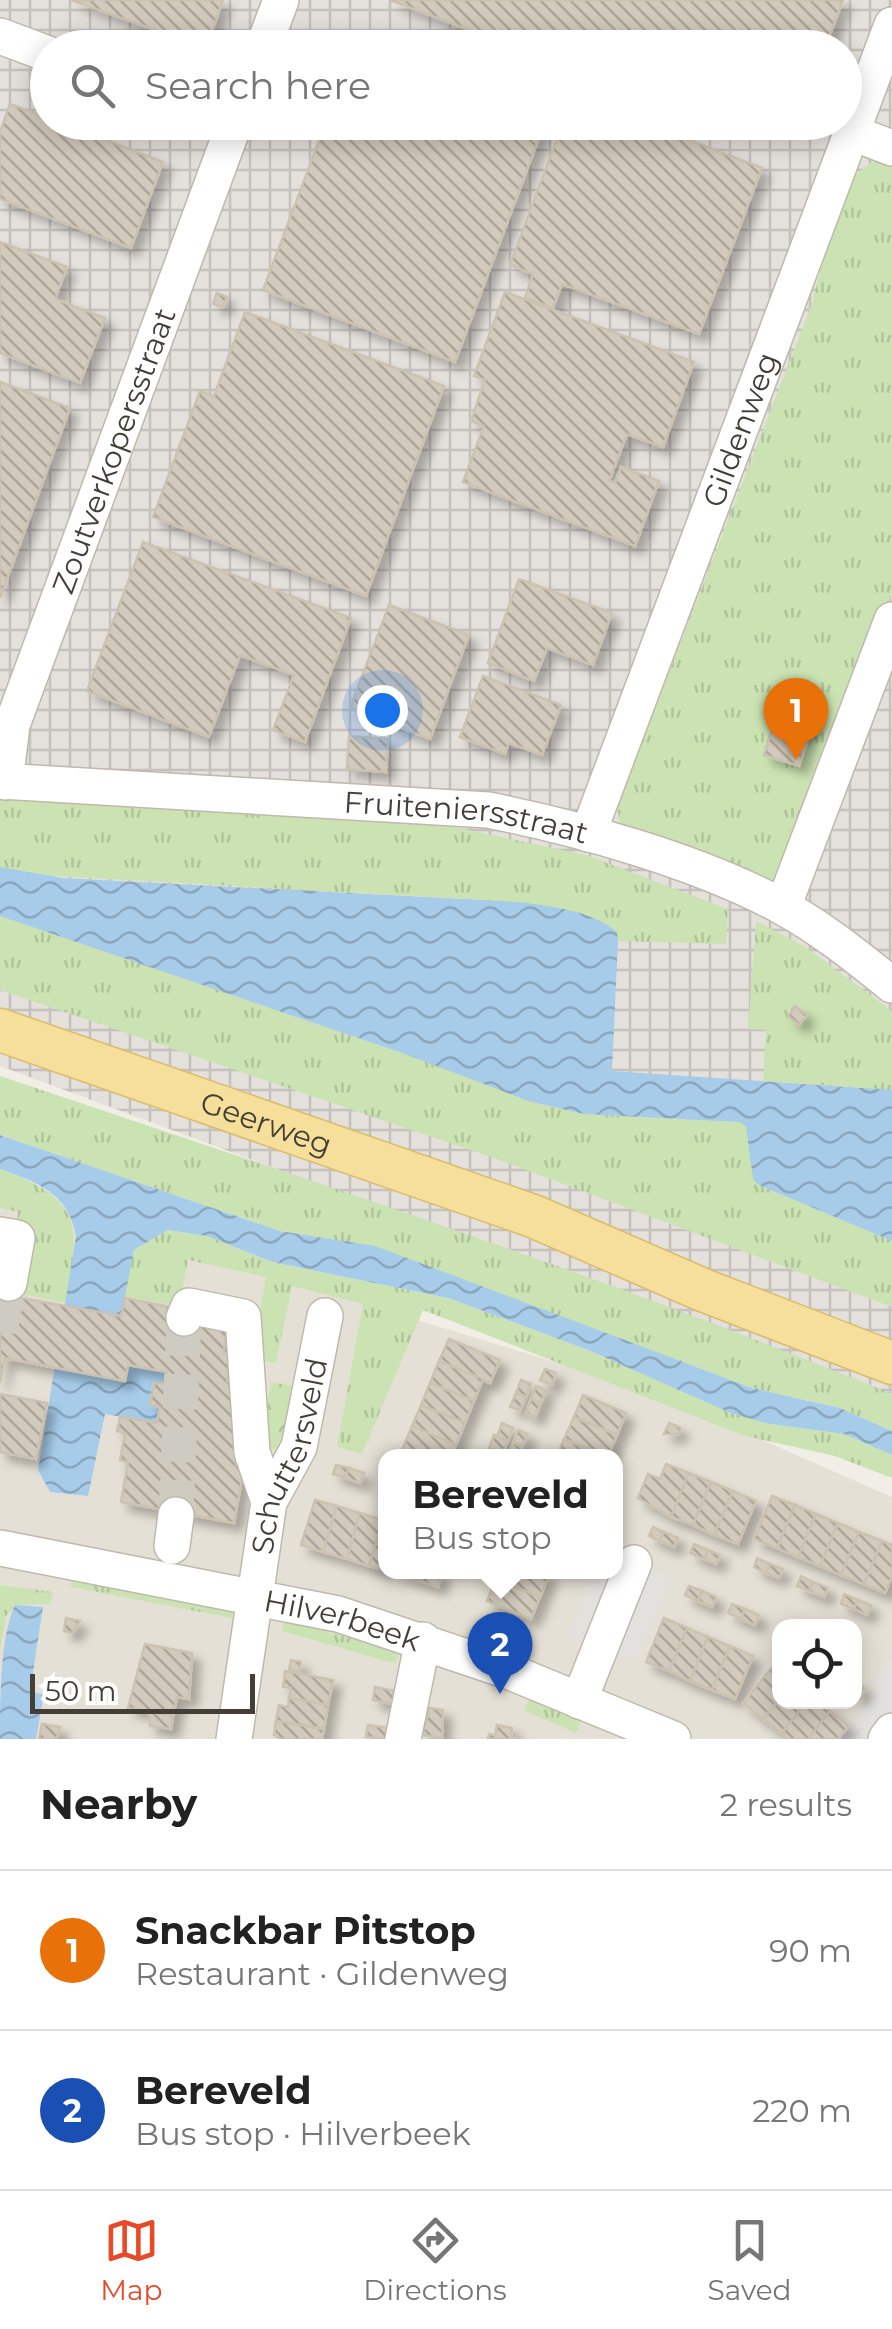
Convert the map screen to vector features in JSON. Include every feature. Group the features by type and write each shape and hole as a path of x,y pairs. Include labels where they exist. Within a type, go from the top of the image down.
{"main road":[{"name":"Geerweg","path":"0,1030 533,1216 703,1290 892,1363"},
{"name":"Geerweg","path":"533,1216 713,1264 892,1335"}],"street":[{"path":"270,30 281,0"},
{"name":"Gildenweg","path":"862,108 892,25"},
{"path":"0,36 30,47"},
{"path":"862,136 892,148"},
{"name":"Zoutverkopersstraat","path":"3,781 12,725 228,140"},
{"name":"Gildenweg","path":"588,834 850,140"},
{"path":"783,907 892,620"},
{"name":"Fruiteniersstraat","path":"3,781 488,810 588,834 746,888 783,907 892,985"},
{"path":"9,1237 9,1284"},
{"path":"186,1312 243,1317 252,1452 269,1502"},
{"name":"Schuttersveld","path":"234,1739 269,1502 299,1447 325,1316"},
{"name":"Hilverbeek","path":"0,1548 338,1614 423,1640 595,1717 672,1739"},
{"path":"595,1717 634,1563"},
{"path":"404,1739 423,1640"},
{"path":"886,1739 892,1730"}],"shaded area":[{"path":"0,0 892,0 892,1430 470,1241 0,1066"},
{"path":"0,1193 650,1391 892,1497 892,1739 0,1739"},
{"path":"623,1557 672,1576 635,1663 569,1635 590,1579 623,1579"},
{"path":"892,1657 892,1739 841,1739 879,1688 873,1683"}],"green space":[{"path":"892,160 892,593 779,890 620,823 617,807 811,306 844,185 870,163"},
{"path":"0,799 454,827 586,855 728,909 726,944 618,941 608,925 553,907 519,902 36,875 0,867"},
{"path":"0,916 405,1054 528,1101 584,1114 740,1122 746,1126 753,1178 759,1185 892,1241 892,1307 491,1157 0,990"},
{"path":"756,921 804,946 892,1011 892,1090 763,1081 766,1030 748,1029"},
{"path":"0,1076 449,1228 782,1350 892,1394 892,1431 840,1408 752,1388 375,1247 280,1231 0,1135"},
{"path":"0,1169 47,1191 70,1217 74,1253 67,1303 13,1292 11,1265 18,1212 0,1208"},
{"path":"166,1230 207,1236 272,1262 448,1298 588,1350 734,1414 770,1424 844,1434 892,1455 892,1478 835,1456 745,1436 423,1310 362,1454 337,1447 363,1304 292,1286 276,1363 252,1359 266,1277 188,1260 179,1306 124,1296 134,1250"},
{"path":"271,1382 294,1386 283,1451 261,1447"},
{"path":"72,1574 234,1606 232,1618 71,1587"},
{"path":"0,1585 53,1592 50,1604 15,1605 6,1616 0,1651"},
{"path":"284,1619 399,1652 396,1664 282,1631"},
{"path":"529,1699 581,1721 576,1733 525,1711"}],"water":[{"path":"0,867 63,878 519,902 596,919 617,932 618,941 612,1071 892,1090 892,1241 759,1185 753,1179 746,1127 740,1122 584,1114 528,1101 405,1054 0,916"},
{"path":"0,1135 280,1231 375,1246 752,1388 840,1408 892,1431 892,1455 844,1434 770,1424 733,1414 588,1350 448,1298 272,1262 207,1236 167,1230 134,1250 109,1378 125,1381 128,1366 166,1373 164,1384 153,1383 149,1405 159,1407 156,1423 105,1414 88,1496 50,1492 38,1470 76,1236 66,1209 49,1192 0,1169"},
{"path":"15,1605 43,1607 30,1692 44,1694 36,1739 0,1739 4,1651"}],"building":[{"path":"71,0 223,0 212,30 155,30"},
{"path":"390,0 843,0 832,30 469,30"},
{"path":"10,104 30,111 30,140 106,140 163,162 131,248 0,199 0,132"},
{"path":"319,140 538,140 455,362 263,290"},
{"path":"556,140 689,140 762,168 699,334 562,284 553,308 525,298 533,274 510,265"},
{"path":"0,242 67,267 55,299 105,318 80,383 0,353"},
{"path":"505,292 694,362 663,447 627,434 609,481 615,483 621,467 659,481 635,546 463,482 484,426 471,421 485,380 474,376"},
{"path":"217,293 227,297 223,307 213,304"},
{"path":"245,312 444,386 366,596 153,517 200,391 214,396"},
{"path":"0,382 70,408 0,598"},
{"path":"143,542 351,618 305,742 273,730 294,675 240,655 209,737 87,691"},
{"path":"519,579 612,613 593,665 547,648 534,681 488,663"},
{"path":"389,605 469,635 430,739 350,708"},
{"path":"483,676 561,705 542,755 509,743 505,754 460,737"},
{"path":"780,704 816,715 799,766 764,755"},
{"path":"349,736 388,739 386,772 347,769"},
{"path":"795,1006 807,1015 799,1025 788,1016"},
{"path":"0,1284 16,1297 121,1316 125,1298 180,1309 228,1327 223,1353 231,1354 227,1381 234,1383 230,1409 238,1411 233,1438 241,1439 236,1465 244,1467 234,1523 121,1502 128,1462 120,1460 125,1433 117,1431 120,1417 157,1423 160,1407 150,1405 154,1383 165,1384 167,1372 128,1365 125,1381 5,1358 0,1383"},
{"path":"449,1339 500,1360 490,1383 439,1361"},
{"path":"439,1361 483,1379 474,1401 430,1383"},
{"path":"545,1369 556,1373 552,1385 540,1380"},
{"path":"521,1380 531,1384 526,1397 516,1393"},
{"path":"430,1383 474,1401 465,1423 421,1405"},
{"path":"536,1386 546,1390 541,1403 531,1399"},
{"path":"516,1393 526,1397 520,1410 510,1407"},
{"path":"0,1394 47,1403 36,1459 0,1452"},
{"path":"583,1395 626,1413 617,1435 574,1417"},
{"path":"531,1399 541,1403 535,1417 526,1413"},
{"path":"421,1405 465,1423 456,1445 412,1426"},
{"path":"574,1417 617,1435 611,1449 590,1449 564,1439"},
{"path":"502,1423 513,1428 508,1441 497,1436"},
{"path":"669,1423 681,1428 678,1434 664,1434"},
{"path":"412,1426 456,1445 454,1449 402,1449"},
{"path":"518,1430 528,1434 522,1447 513,1443"},
{"path":"494,1435 508,1441 504,1449 489,1448"},
{"path":"564,1439 589,1449 560,1449"},
{"path":"666,1464 689,1473 671,1517 638,1498 648,1474 660,1479"},
{"path":"336,1465 349,1468 345,1478 333,1474"},
{"path":"349,1468 364,1473 360,1483 345,1478"},
{"path":"689,1473 711,1482 693,1525 671,1517"},
{"path":"711,1482 733,1491 714,1535 693,1525"},
{"path":"733,1491 756,1501 738,1544 714,1535"},
{"path":"772,1496 795,1505 777,1548 754,1539"},
{"path":"315,1500 337,1506 323,1552 301,1545"},
{"path":"795,1505 816,1514 798,1557 777,1548"},
{"path":"337,1506 360,1513 347,1559 323,1552"},
{"path":"360,1513 378,1518 378,1536 369,1566 347,1559"},
{"path":"816,1514 838,1523 820,1566 798,1557"},
{"path":"838,1523 859,1532 841,1575 820,1566"},
{"path":"653,1527 664,1532 660,1541 649,1536"},
{"path":"664,1532 678,1538 674,1547 660,1541"},
{"path":"859,1532 882,1541 864,1584 841,1575"},
{"path":"378,1536 378,1568 369,1566"},
{"path":"882,1541 892,1545 892,1576 885,1593 864,1584"},
{"path":"694,1544 708,1550 704,1559 690,1553"},
{"path":"708,1550 720,1555 716,1564 704,1559"},
{"path":"757,1558 770,1564 766,1573 754,1567"},
{"path":"770,1564 783,1569 779,1578 766,1573"},
{"path":"801,1576 813,1582 809,1591 797,1586"},
{"path":"414,1579 440,1579 438,1587"},
{"path":"496,1579 547,1579 540,1597"},
{"path":"496,1579 540,1597 531,1619 487,1601"},
{"path":"813,1582 828,1588 824,1597 809,1591"},
{"path":"689,1586 702,1591 698,1601 685,1595"},
{"path":"702,1591 716,1597 712,1607 698,1601"},
{"path":"844,1594 858,1600 854,1609 841,1604"},
{"path":"858,1600 871,1605 867,1615 854,1609"},
{"path":"732,1604 745,1609 741,1619 728,1613"},
{"path":"745,1609 759,1615 755,1625 741,1619"},
{"path":"66,1618 80,1621 72,1633 64,1631"},
{"path":"664,1618 687,1628 669,1671 646,1662"},
{"path":"687,1628 708,1637 690,1681 669,1671"},
{"path":"708,1637 730,1646 712,1690 690,1681"},
{"path":"145,1644 192,1653 189,1699 177,1697 173,1716 128,1708"},
{"path":"730,1646 753,1656 735,1699 712,1690"},
{"path":"291,1660 301,1662 299,1671 289,1670"},
{"path":"772,1667 772,1708 763,1719 743,1703"},
{"path":"285,1671 333,1680 328,1705 289,1698 291,1688 283,1687"},
{"path":"375,1687 395,1691 393,1704 373,1700"},
{"path":"289,1698 328,1705 324,1729 276,1721 279,1705 288,1707"},
{"path":"430,1708 443,1710 442,1738 422,1735"},
{"path":"772,1708 801,1709 782,1733 763,1719"},
{"path":"801,1709 830,1711 808,1739 789,1739 782,1733"},
{"path":"830,1711 849,1726 838,1739 808,1739"},
{"path":"149,1712 173,1716 171,1729 150,1726"},
{"path":"276,1721 324,1729 322,1739 282,1739 274,1735"},
{"path":"42,1724 60,1727 57,1739 39,1739"},
{"path":"368,1725 388,1728 387,1739 366,1737"},
{"path":"497,1725 512,1728 511,1738 516,1739 488,1739 489,1734 495,1735"}],"tunnel":[{"path":"0,1331 9,1283"},
{"path":"176,1515 184,1318"}],"place":[{"name":"Snackbar Pitstop","path":"796,760"},
{"name":"Bereveld","path":"500,1694"}]}
